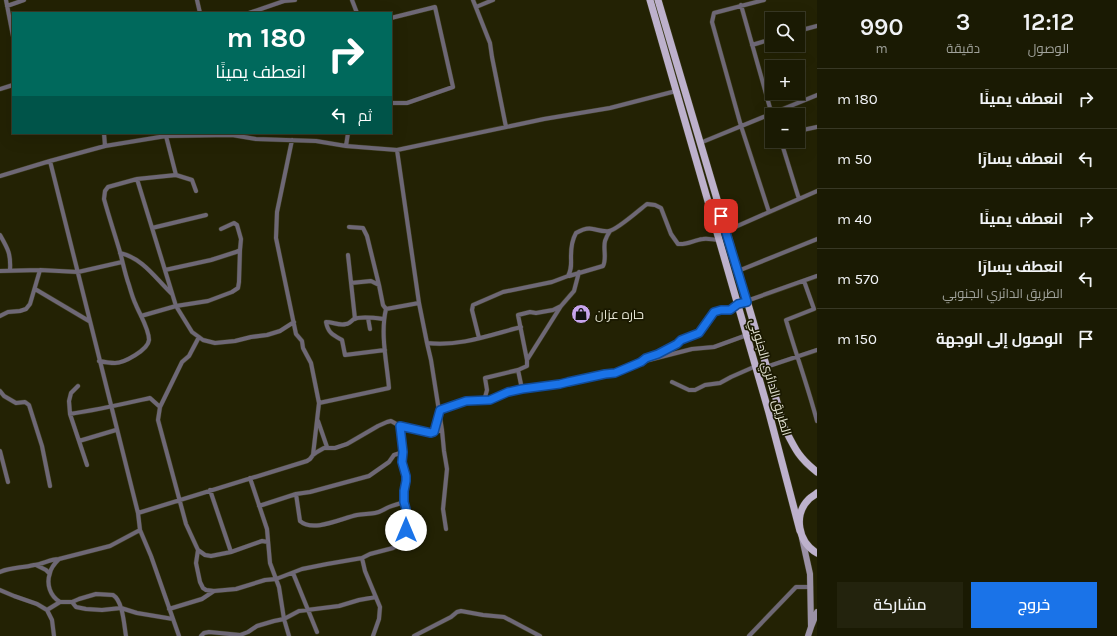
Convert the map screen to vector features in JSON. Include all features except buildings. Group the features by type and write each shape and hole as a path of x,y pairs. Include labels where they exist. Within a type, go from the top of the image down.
{"main road":[{"name":"الطريق الدائري الجنوبي","path":"650,0 769,412 800,531 804,541 811,550 817,553"},
{"name":"الطريق الدائري الجنوبي","path":"658,0 785,429 795,450 806,463 817,472"},
{"path":"800,531 799,519 803,508 809,499 817,494"}],"street":[{"path":"6,0 12,31"},
{"path":"7,6 24,0"},
{"path":"197,0 200,12"},
{"path":"252,12 284,1 295,0"},
{"path":"352,0 357,12"},
{"path":"473,0 490,43 506,127"},
{"path":"476,7 493,0"},
{"path":"764,0 714,13 712,22 741,126 769,212"},
{"path":"742,5 770,108"},
{"path":"392,18 436,7 453,87 407,103 392,103"},
{"path":"805,29 817,26"},
{"path":"752,45 765,41"},
{"path":"0,89 12,85"},
{"path":"0,176 105,146 166,136 231,134 256,139 316,141 346,146 398,150 544,119 610,108 676,91"},
{"path":"786,108 817,95"},
{"path":"700,143 765,117"},
{"path":"805,130 817,127"},
{"path":"104,134 105,146"},
{"path":"346,146 348,134"},
{"path":"166,136 176,175"},
{"path":"292,140 277,212 276,238 296,334 302,341 303,348 311,363 319,403 313,455"},
{"path":"783,148 799,199"},
{"path":"398,150 419,303 440,410 447,469 443,510 446,529"},
{"path":"50,161 110,406 138,513 140,530 151,556 179,636"},
{"path":"99,361 114,363 122,362 141,351 148,344 149,339 142,316 136,306 128,285 104,199 105,191 108,187 137,179 176,175 192,180 196,191"},
{"path":"137,179 172,295 176,306 192,332 203,340 215,342 234,341 251,337 267,336 280,331 294,322"},
{"path":"726,231 817,191"},
{"path":"479,338 472,310 473,305 503,292 552,282 579,272 603,266 605,263 605,241 610,232 647,204 661,208 671,234 678,244 684,245 704,239 719,240"},
{"path":"152,228 206,216"},
{"path":"142,316 176,306 208,301 232,292 238,288 241,239 237,225 234,223 221,229"},
{"path":"319,403 389,388 385,350 384,319 386,309 383,305 367,236 363,228 349,227"},
{"path":"568,276 572,269 571,257 573,239 576,233 583,229 591,228 610,232"},
{"path":"0,235 11,259 10,270"},
{"path":"738,271 817,239"},
{"path":"165,270 211,260 240,250"},
{"path":"120,253 129,255 137,260 172,295"},
{"path":"348,255 355,319"},
{"path":"0,271 40,270 78,272 122,262"},
{"path":"0,316 8,312 15,312 26,308 30,304 40,270"},
{"path":"527,360 561,306 574,291 579,272"},
{"path":"641,362 646,358 658,354 677,344 681,340 699,333 714,312 730,310 738,304 817,276"},
{"path":"351,283 371,281 379,285"},
{"path":"804,281 816,309 786,320 817,421"},
{"path":"35,289 90,321"},
{"path":"386,309 419,303"},
{"path":"484,401 487,390 485,378 518,370 526,366 527,360 518,315 530,312 536,313 553,310 561,306"},
{"path":"384,319 374,317 355,319 345,325 326,322 327,329 342,340 344,354 385,350"},
{"path":"368,318 370,329"},
{"path":"427,343 450,344 464,342 520,327"},
{"path":"440,410 466,401 490,400 508,392 522,389 560,384 615,373 641,362 692,349 714,347 747,335"},
{"path":"199,337 189,356 182,362 160,406 158,420 186,524 198,550 205,555 211,556 231,552 257,542 268,542"},
{"path":"766,367 817,350"},
{"path":"672,382 689,390 696,390 705,385 720,383 756,366"},
{"path":"518,370 522,389"},
{"path":"78,386 71,393 69,401 70,414 87,465"},
{"path":"0,391 4,396 16,403 25,402 29,405 42,446 50,486"},
{"path":"70,414 94,411 110,406 150,398 160,406"},
{"path":"434,432 440,410"},
{"path":"318,421 327,447"},
{"path":"138,513 310,460 313,455 324,448 335,448 347,444 387,422 393,422 400,426 431,433 442,430"},
{"path":"198,550 196,563 200,582 206,590 214,591 236,589 265,580 276,579 302,569 362,558 370,554 393,548 409,540 405,521 406,509 404,502 404,491 406,476 402,462 403,452 400,426"},
{"path":"79,441 116,430"},
{"path":"0,452 8,482"},
{"path":"259,506 296,494 369,476 389,462 394,456 403,452"},
{"path":"250,478 267,529 270,563 279,588 284,619 289,636"},
{"path":"210,490 231,552"},
{"path":"296,494 300,521 309,526 321,525 357,515 375,513 390,506 395,506 404,502"},
{"path":"0,572 36,565 53,559 59,559 110,546 140,530"},
{"path":"800,531 810,574 811,627"},
{"path":"362,558 365,570 380,607 378,625 373,636"},
{"path":"59,559 52,568 48,580 52,595 60,602"},
{"path":"36,565 50,573"},
{"path":"293,573 318,632"},
{"path":"749,636 796,587 811,587"},
{"path":"0,590 37,604 47,610 52,620 54,636"},
{"path":"169,609 202,599 214,591"},
{"path":"47,610 60,602 72,602 96,594 114,595 116,596 121,608 126,636"},
{"path":"201,636 204,633 209,632 240,635 257,626 284,619 299,611 339,606 359,600 376,598"},
{"path":"72,602 76,607 86,609 102,610 121,608 137,613 173,619"},
{"path":"414,636 457,612 461,612 504,617 540,636"},
{"path":"808,636 817,612"}],"place":[{"name":"حاره عزان","path":"581,314"}],"route":[{"path":"406,530 406,509 404,502 406,476 402,462 403,452 400,426 431,433 434,432 440,410 466,401 490,400 508,392 560,384 626,370 646,358 658,354 677,344 681,340 699,333 714,312 730,310 738,304 747,302 721,216"}]}
